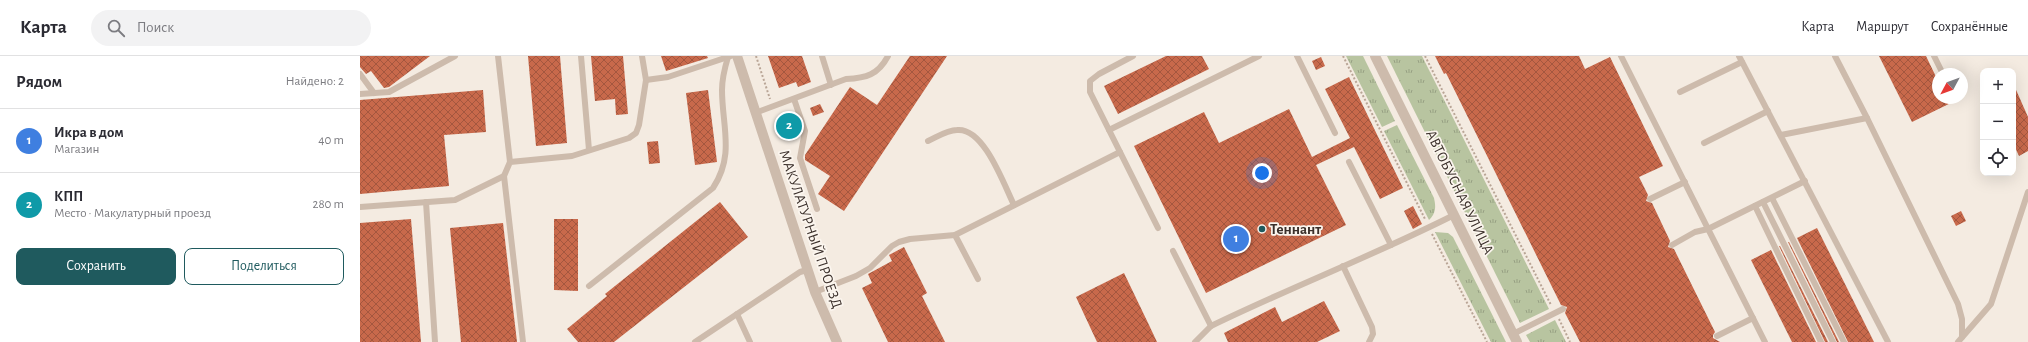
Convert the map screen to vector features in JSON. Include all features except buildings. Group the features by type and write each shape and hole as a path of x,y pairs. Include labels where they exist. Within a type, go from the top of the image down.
{"street":[{"name":"МАКУЛАТУРНЫЙ ПРОЕЗД","path":"732,56 756,113 815,292 837,342"},
{"name":"АВТОБУСНАЯ УЛИЦА","path":"1375,56 1515,338"}],"lane":[{"path":"360,94 389,92 455,56"},
{"path":"498,56 510,162 504,176 522,342"},
{"path":"581,56 589,150"},
{"path":"510,162 572,156 629,138 636,133 639,125 646,80 642,56"},
{"path":"646,80 668,77 732,56"},
{"path":"589,286 713,188 721,176 726,148 722,89 732,56"},
{"path":"822,56 832,84"},
{"path":"756,113 846,79 862,78 875,72 888,56"},
{"path":"1133,56 1099,74 1090,81 1090,92 1158,228"},
{"path":"1109,130 1259,56"},
{"path":"1297,56 1335,133"},
{"path":"1621,56 1765,342"},
{"path":"1835,56 1958,304 1962,319 1960,339"},
{"path":"1934,56 1940,68"},
{"path":"1680,92 1740,59 1888,342"},
{"path":"360,74 374,93"},
{"path":"794,99 805,131 800,158 817,209"},
{"path":"1704,144 1768,111"},
{"path":"1781,135 1867,118"},
{"path":"928,141 958,129 972,134 988,152 1014,205"},
{"path":"815,292 856,276 870,268 892,246 899,242 910,238 955,235 1120,152"},
{"path":"1349,162 1391,245"},
{"path":"360,207 455,200 504,176"},
{"path":"1672,245 1695,232 1708,229 1805,181"},
{"path":"1650,199 1684,182"},
{"path":"1960,339 1991,304 2028,192"},
{"path":"1772,198 1844,342"},
{"path":"426,202 435,342"},
{"path":"1763,202 1833,342"},
{"path":"1755,206 1821,342"},
{"path":"1195,342 1211,326 1267,299 1429,228 1454,215"},
{"path":"955,235 978,279"},
{"path":"1173,251 1211,326"},
{"path":"1343,266 1372,327 1374,334 1369,342"},
{"path":"695,342 807,270"},
{"path":"1515,338 1563,309"},
{"path":"737,314 750,342"},
{"path":"1717,336 1753,318"}],"path":[{"path":"756,56 769,94 771,108"},
{"path":"1343,56 1486,342"},
{"path":"1425,56 1570,342"}],"green space":[{"path":"1346,56 1363,56 1395,121 1382,127"},
{"path":"1387,56 1422,56 1549,309 1520,323"},
{"path":"1397,125 1434,198 1435,210 1429,220 1384,131"},
{"path":"1435,232 1448,233 1453,237 1506,342 1491,342"},
{"path":"1555,320 1566,342 1530,342 1526,335"}],"place":[{"name":"КПП","path":"789,126"},
{"name":"Теннант","path":"1262,229"},
{"name":"Икра в дом","path":"1236,239"}]}
